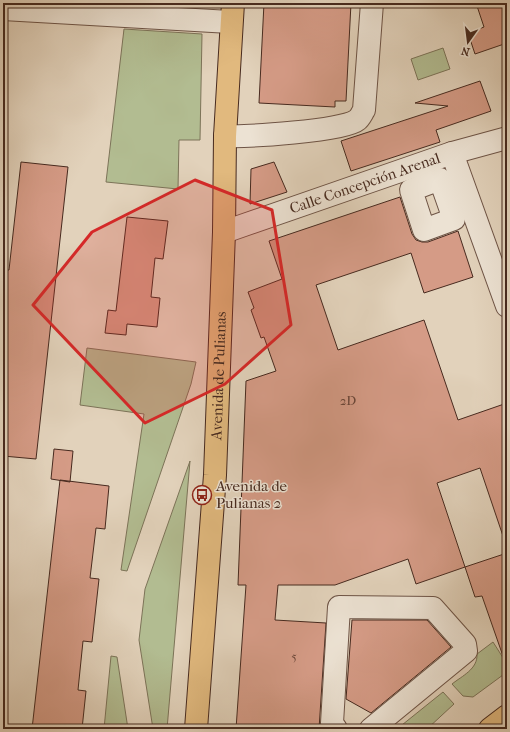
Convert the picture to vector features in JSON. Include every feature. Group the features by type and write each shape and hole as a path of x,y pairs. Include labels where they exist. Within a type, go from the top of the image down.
{"main road":[{"name":"Avenida de Pulianas","path":"196,729 215,475 224,232 225,136 231,13"},
{"path":"490,729 507,716"}],"street":[{"path":"225,136 246,137 340,127 357,120 364,110 372,3"},
{"name":"Avenida de Pulianas","path":"3,10 231,13"},
{"name":"Calle Concepción Arenal","path":"224,232 452,153 507,138"},
{"path":"452,153 507,306"},
{"path":"336,729 332,723 339,608 434,608 465,644 466,651 371,729"}],"highlighted area":[{"path":"195,180 272,210 291,325 225,384 145,423 33,305 92,232"}],"green space":[{"path":"124,29 202,34 200,140 179,140 178,189 106,182"},
{"path":"443,48 450,69 418,80 411,59"},
{"path":"87,348 196,362 191,384 127,571 121,570 144,414 80,405"},
{"path":"190,461 167,729 153,729 139,640 145,589"},
{"path":"493,642 507,664 507,672 473,697 463,696 452,684 469,672 475,664 477,654"},
{"path":"111,656 117,657 128,729 104,729"},
{"path":"443,692 454,704 427,729 397,729"}],"building":[{"path":"264,3 351,3 346,101 335,101 335,107 259,103"},
{"path":"476,3 507,3 507,43 475,54 468,33 484,27"},
{"path":"480,81 491,111 436,130 440,142 351,171 341,141 448,106 415,103"},
{"path":"21,162 68,167 36,459 3,456 3,294 6,270 9,270"},
{"path":"274,162 287,192 250,204 251,169"},
{"path":"400,197 412,234 416,240 428,242 458,231 473,277 424,293 411,253 316,285 338,350 424,320 458,420 507,403 507,539 504,539 480,468 437,483 465,567 416,584 408,559 335,585 278,585 275,620 326,623 319,729 236,729 246,585 238,585 246,381 276,371 264,337 261,338 251,310 254,308 248,292 282,279 269,241"},
{"path":"127,217 168,221 163,259 155,258 151,297 160,298 157,327 127,324 126,335 105,333 108,310 116,311"},
{"path":"54,449 73,451 70,482 51,479"},
{"path":"60,480 109,486 105,529 96,528 90,578 99,579 92,642 83,641 78,690 86,691 82,729 32,729"},
{"path":"507,553 507,659 504,659 482,596 475,597 465,567"},
{"path":"352,620 427,620 451,647 371,713 346,699"}],"place":[{"name":"Avenida de Pulianas 2","path":"202,495"}]}
